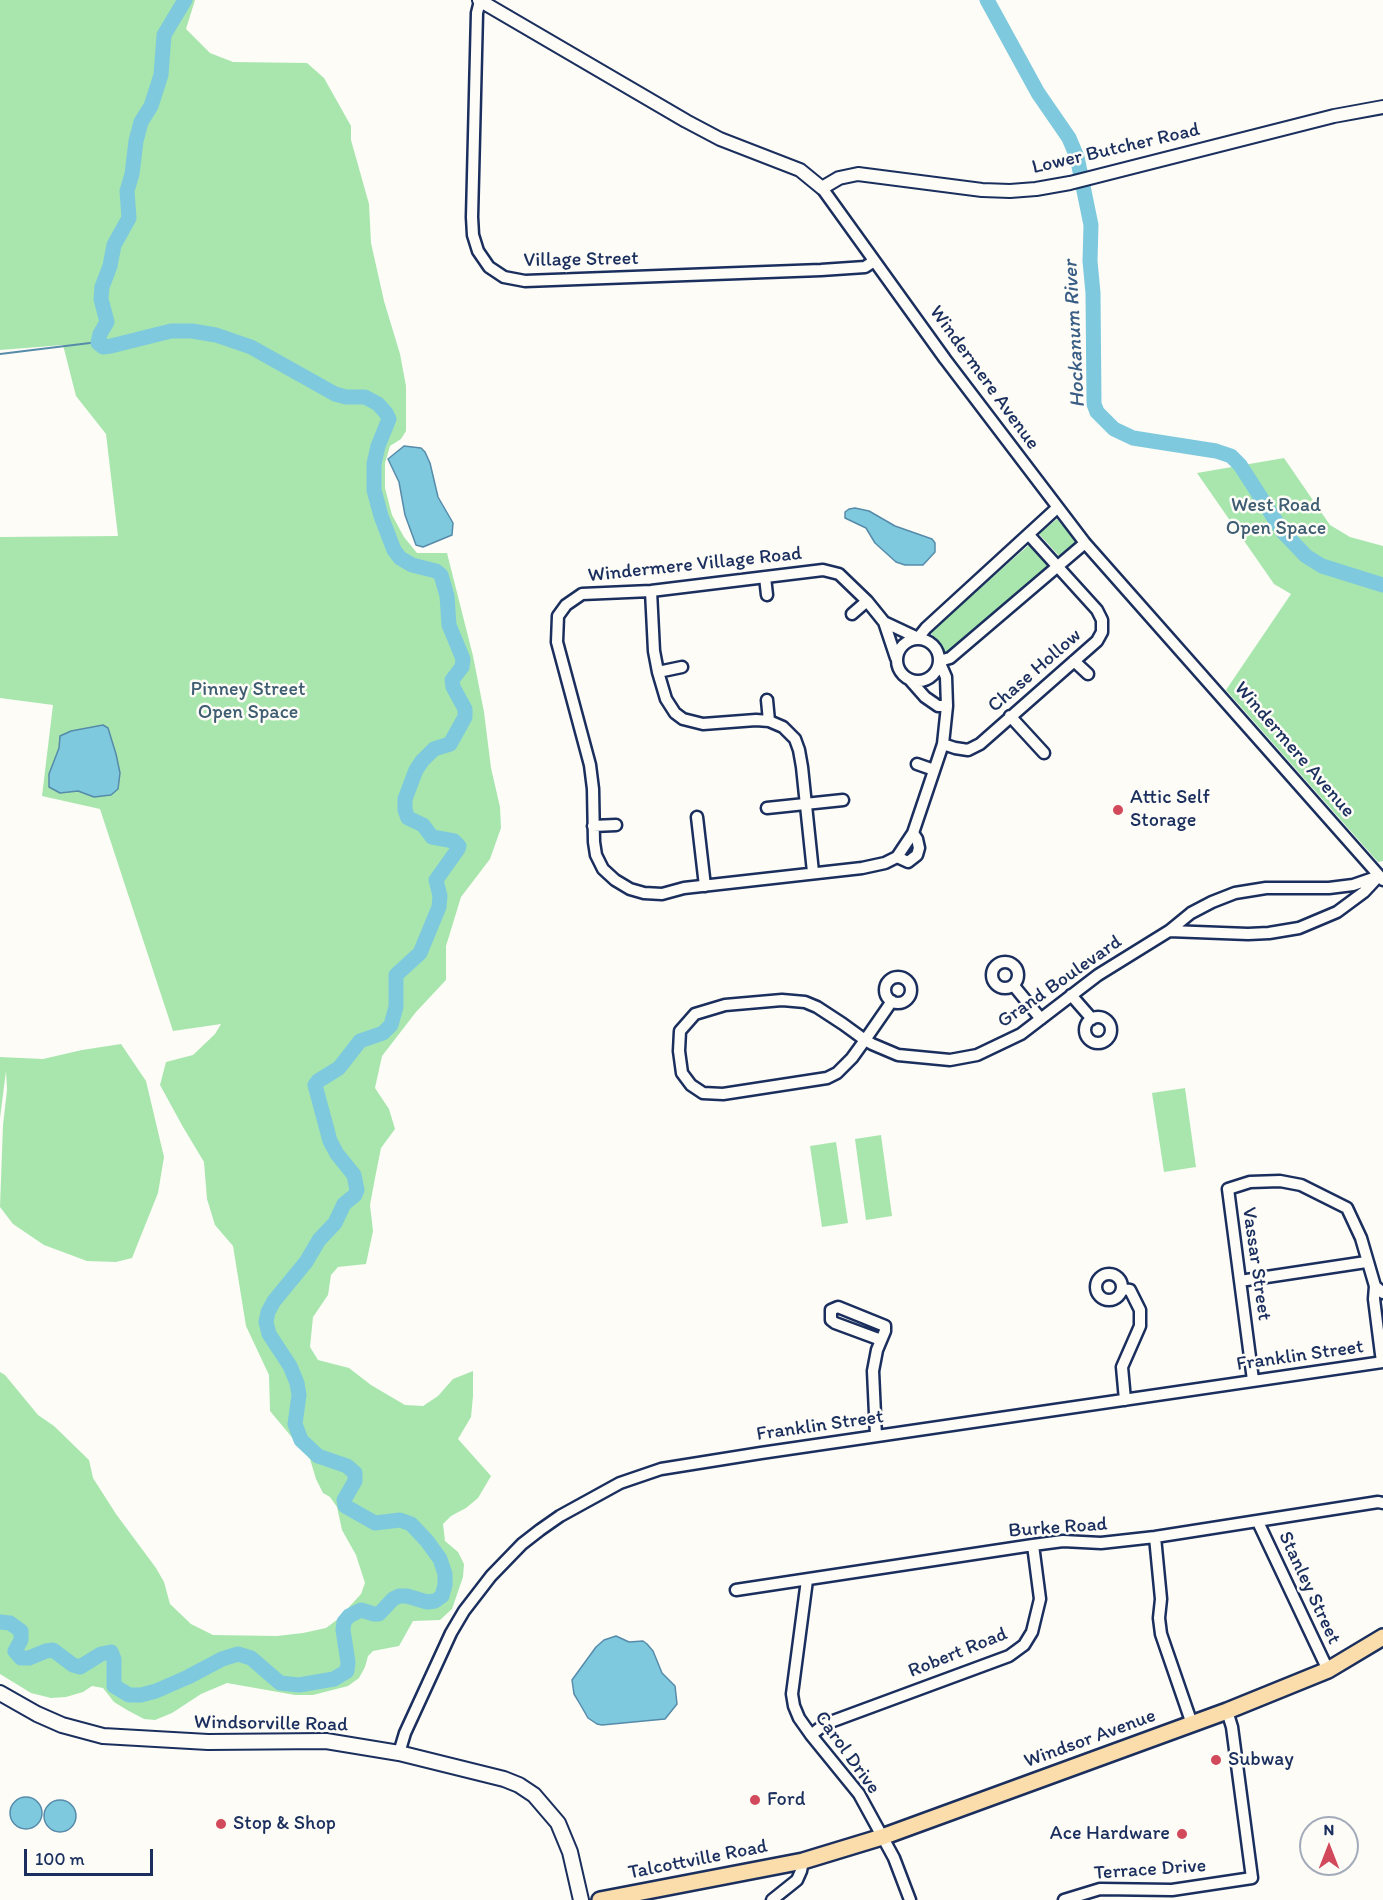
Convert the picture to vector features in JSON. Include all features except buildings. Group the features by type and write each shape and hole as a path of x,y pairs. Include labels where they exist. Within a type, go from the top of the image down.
{"main road":[{"name":"Windsor Avenue","path":"802,1862 882,1837 1227,1711 1328,1670 1383,1637"},
{"name":"Windsorville Road","path":"0,1693 62,1725 103,1736 198,1742 326,1741 399,1753 504,1779 534,1795 558,1822 570,1852 581,1900"},
{"name":"Talcottville Road","path":"600,1900 802,1862"}],"street":[{"name":"Windermere Avenue","path":"479,0 686,121 720,139 800,170 822,188 1085,543 1381,878"},
{"name":"Village Street","path":"479,0 473,235 478,251 489,267 504,277 525,281 821,270 865,267 874,261"},
{"name":"Lower Butcher Road","path":"822,188 840,178 858,174 982,190 1010,191 1070,183 1323,119 1383,107"},
{"path":"896,659 897,653 905,642 918,638 926,628 1057,508"},
{"name":"Chase Hollow","path":"943,744 968,750 980,744 1097,641 1102,632 1102,620 1098,610 1029,535"},
{"path":"910,680 929,678 934,674 939,661 950,658 1085,543"},
{"name":"Windermere Village Road","path":"884,622 931,643 936,648 946,677 948,706 943,744 913,833 897,857 885,863 862,868 684,888 662,894 630,889 603,869 596,855 590,765 557,642 558,616 566,605 582,594 651,591 824,570 839,574 867,601 884,622 900,672 925,697 938,706 948,706"},
{"path":"765,577 767,595"},
{"path":"651,591 654,651 658,672 666,699 675,713 683,719 703,724 769,721 783,727 795,739 799,750 813,872"},
{"path":"852,614 867,601"},
{"path":"1074,661 1088,674"},
{"path":"658,672 682,668"},
{"path":"768,700 769,721"},
{"path":"1010,716 1044,753"},
{"path":"917,764 934,770"},
{"path":"767,808 843,800"},
{"path":"697,817 705,886"},
{"path":"593,826 616,825"},
{"path":"1169,931 1248,934 1299,928 1337,912 1381,878"},
{"name":"Grand Boulevard","path":"865,1040 837,1073 827,1078 723,1095 703,1093 691,1084 682,1073 678,1051 680,1031 695,1014 725,1005 782,1000 806,1002 817,1007 865,1040 898,1054 950,1060 977,1055 998,1047 1021,1034 1098,975 1169,931 1191,913 1212,902 1235,894 1266,888 1329,888 1381,878"},
{"path":"1014,986 1041,1018"},
{"path":"1071,995 1092,1019"},
{"path":"865,1040 892,1001"},
{"name":"Vassar Street","path":"1253,1380 1227,1189 1250,1182 1280,1181 1301,1185 1321,1194 1347,1208 1361,1238 1366,1262"},
{"path":"1240,1281 1366,1262 1379,1290 1374,1299 1382,1362"},
{"path":"1122,1288 1130,1290 1140,1310 1140,1326 1122,1368 1125,1400"},
{"path":"876,1436 873,1371 885,1326 838,1307 831,1310 831,1320 835,1323 881,1340"},
{"name":"Franklin Street","path":"399,1753 405,1733 438,1659 464,1611 491,1576 522,1544 560,1516 620,1483 661,1469 1382,1362"},
{"name":"Burke Road","path":"736,1590 1033,1545 1063,1541 1101,1543 1155,1538 1383,1503"},
{"name":"Stanley Street","path":"1258,1522 1328,1670"},
{"path":"1155,1538 1161,1599 1159,1618 1161,1634 1192,1724"},
{"name":"Robert Road","path":"811,1735 825,1724 1010,1656 1024,1645 1032,1632 1040,1599 1033,1545"},
{"name":"Carol Drive","path":"807,1580 792,1694 794,1706 811,1735 859,1794 882,1837"},
{"name":"Terrace Drive","path":"1064,1900 1100,1889 1172,1890 1252,1878 1232,1727 1227,1711"},
{"path":"882,1837 894,1858 910,1900"},
{"path":"772,1900 796,1880 801,1871 802,1862"}],"green space":[{"name":"Pinney Street Open Space","path":"0,0 195,0 186,29 210,53 233,62 307,63 324,78 351,126 351,140 369,204 371,243 406,386 406,431 401,439 390,446 385,463 385,488 392,515 404,537 417,553 447,553 473,656 484,712 491,768 500,807 501,828 490,859 461,897 446,946 446,980 416,1012 382,1056 375,1088 389,1109 395,1129 381,1148 370,1205 373,1231 366,1264 338,1267 331,1275 328,1295 313,1317 310,1347 318,1360 349,1368 371,1385 405,1405 423,1406 438,1396 453,1379 473,1371 471,1417 458,1439 491,1476 478,1498 443,1524 445,1541 458,1552 464,1564 463,1577 452,1609 440,1620 413,1621 399,1646 373,1651 368,1656 359,1678 348,1686 313,1695 295,1695 227,1683 201,1694 172,1713 155,1720 144,1719 114,1702 103,1688 92,1686 83,1692 66,1697 51,1698 31,1693 0,1674 0,1372 38,1415 54,1426 89,1460 93,1478 164,1582 170,1604 191,1624 213,1635 277,1636 326,1628 338,1619 361,1594 365,1583 356,1555 342,1530 337,1507 330,1497 323,1493 310,1459 270,1411 269,1375 246,1326 233,1246 215,1225 207,1199 204,1162 160,1085 166,1062 193,1055 215,1034 221,1024 173,1031 100,809 42,796 53,705 0,698 0,537 118,536 106,434 76,396 63,345 0,350"},
{"name":"West Road Open Space","path":"1284,458 1330,525 1350,537 1383,546 1383,861 1378,862 1226,690 1291,594 1274,584 1197,473"},
{"path":"1057,519 1077,542 1060,557 1039,534"},
{"path":"1030,544 1050,565 948,655 930,632"},
{"path":"121,1044 146,1081 164,1157 158,1193 132,1258 116,1262 87,1261 44,1245 13,1224 0,1207 3,1125 7,1090 6,1071 0,1118 0,1057 43,1059"},
{"path":"1185,1088 1196,1167 1164,1172 1152,1093"},
{"path":"881,1135 892,1216 866,1220 855,1139"},
{"path":"836,1142 848,1223 822,1227 810,1146"}],"water":[{"path":"404,446 421,448 425,452 438,497 453,523 452,535 423,547 416,545 405,515 399,482 388,459"},
{"path":"855,508 869,511 895,526 932,539 935,543 935,552 923,565 905,565 896,562 875,543 866,528 845,518 845,512"},
{"path":"103,725 108,728 116,754 120,773 118,789 111,795 94,797 78,791 60,793 49,787 49,774 59,748 60,736 71,731"},
{"path":"616,1636 629,1642 643,1641 647,1644 653,1651 662,1673 675,1686 677,1704 665,1719 602,1725 588,1718 574,1694 572,1680 596,1647 604,1640"},
{"path":"26,1797 37,1802 42,1813 37,1824 26,1829 15,1824 10,1813 15,1802"},
{"path":"60,1800 71,1805 76,1816 71,1827 60,1832 49,1827 44,1816 49,1805"}],"waterway":[{"name":"Hockanum River","path":"0,1622 10,1623 21,1631 21,1640 15,1651 21,1658 29,1658 53,1650 73,1665 80,1667 101,1654 111,1652 114,1659 114,1686 129,1695 156,1691 222,1659 238,1654 251,1658 280,1683 299,1685 334,1679 347,1671 348,1662 343,1630 344,1622 349,1616 361,1610 379,1614 399,1596 427,1602 435,1601 442,1596 445,1585 445,1574 440,1559 411,1524 400,1520 375,1523 345,1506 344,1500 355,1481 355,1473 347,1466 318,1456 301,1440 295,1424 299,1395 297,1383 290,1366 269,1334 266,1322 274,1301 306,1262 319,1240 335,1223 344,1204 355,1195 357,1190 354,1175 330,1141 315,1085 339,1068 360,1041 383,1033 391,1025 396,1007 396,975 420,953 439,907 440,896 436,880 459,846 454,841 432,837 423,825 408,818 405,799 416,770 422,761 434,749 450,744 465,717 465,709 453,687 452,680 462,667 463,659 449,625 447,596 441,575 436,571 412,565 400,558 394,550 381,516 374,490 374,464 378,446 389,419 378,404 365,397 346,397 335,394 251,347 216,335 192,331 171,331 111,346 103,347 98,343 107,322 101,299 102,287 110,266 114,245 129,218 127,191 132,174 136,141 141,122 151,106 161,75 164,35 185,0"},
{"name":"Hockanum River","path":"987,0 1038,93 1069,138 1077,157 1091,225 1094,404 1097,412 1114,429 1133,438 1216,451 1231,456 1240,465 1283,532 1306,556 1322,566 1383,585"},
{"path":"0,354 98,342"}],"place":[{"name":"Attic Self Storage","path":"1118,810"},
{"name":"Subway","path":"1216,1760"},
{"name":"Ford","path":"755,1800"},
{"name":"Stop & Shop","path":"221,1824"},
{"name":"Ace Hardware","path":"1182,1834"}]}
